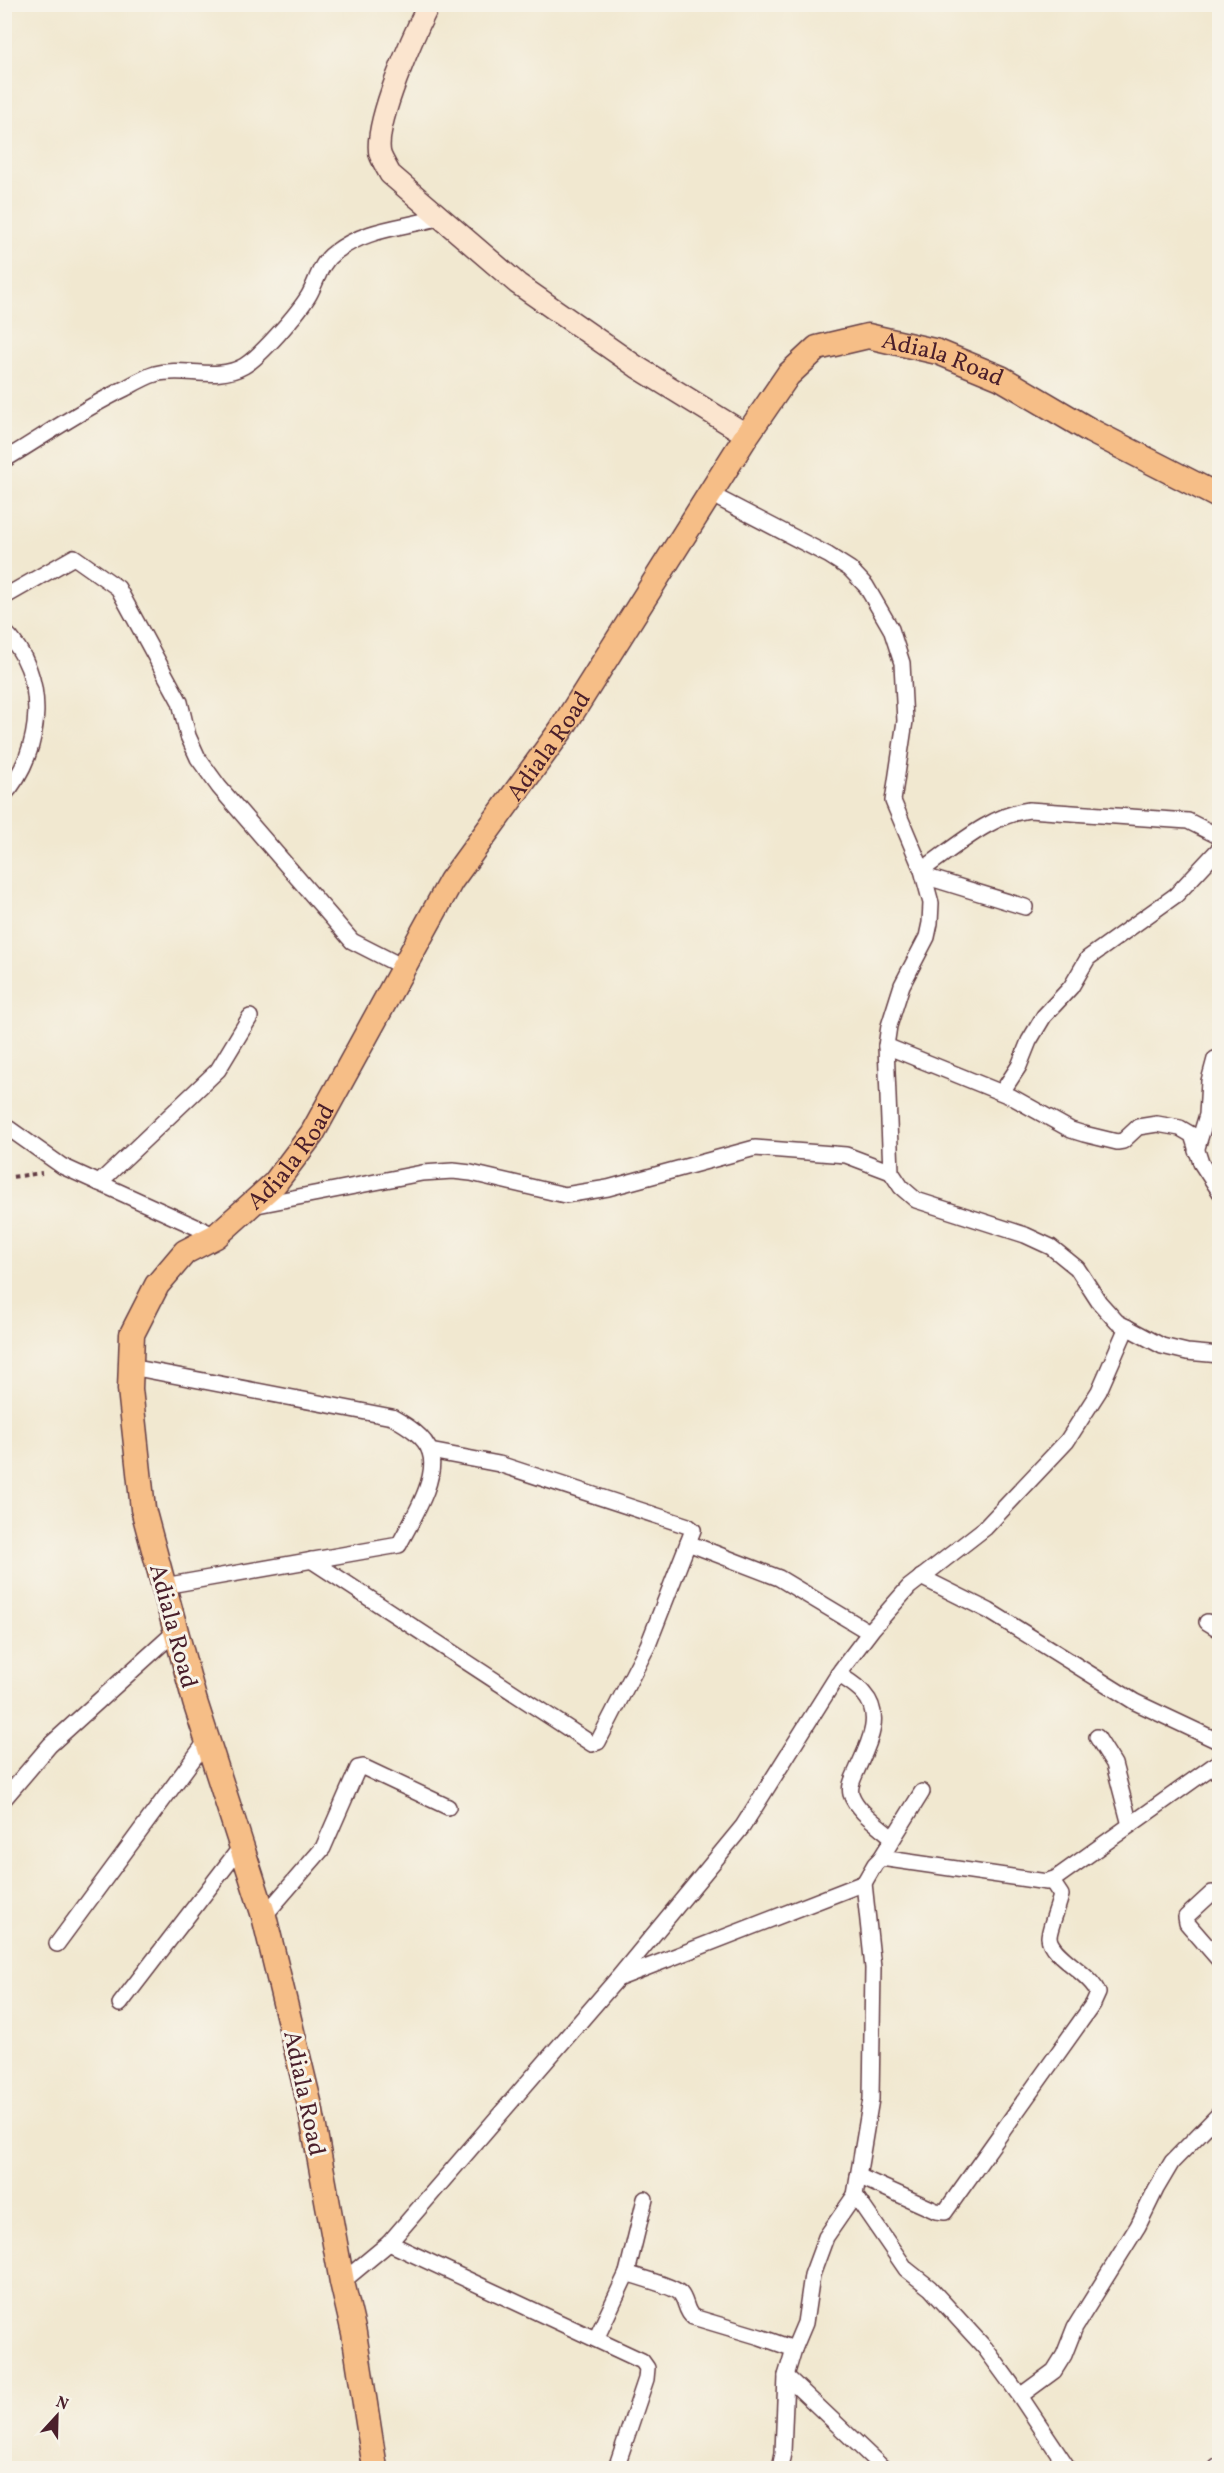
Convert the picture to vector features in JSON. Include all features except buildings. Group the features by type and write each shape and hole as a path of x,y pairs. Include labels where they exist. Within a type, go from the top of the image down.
{"main road":[{"name":"Adiala Road","path":"375,2469 354,2333 342,2282 310,2106 264,1916 208,1739 143,1509 130,1389 132,1334 157,1285 185,1252 216,1236 275,1183 312,1134 451,881 561,730 747,435 788,375 817,348 868,336 938,352 1001,378 1091,431 1220,497"}],"street":[{"path":"429,4 402,62 381,127 380,153 390,174 518,284 637,367 747,435"},
{"path":"4,460 110,395 154,374 174,372 209,375 243,367 254,359 300,308 310,294 319,271 332,254 360,236 441,217"},
{"path":"710,494 809,544 850,569 866,586 891,629 902,663 905,704 893,801 923,873 931,903 927,937 902,985 889,1026 886,1046 891,1172"},
{"path":"4,597 74,558 118,588 180,702 188,736 198,758 219,787 352,941 403,967"},
{"path":"4,631 19,649 36,687 36,725 31,745 11,787 4,795"},
{"path":"923,873 986,827 1013,812 1029,810 1188,821 1220,837"},
{"path":"1002,1092 1019,1066 1029,1041 1044,1016 1071,987 1088,958 1176,895 1220,848"},
{"path":"923,873 1025,907"},
{"path":"99,1183 218,1070 250,1017"},
{"path":"886,1046 1002,1092 1071,1130 1117,1142 1123,1141 1138,1127 1157,1124 1180,1128 1192,1135 1196,1150 1218,1183"},
{"path":"1196,1150 1206,1121 1209,1081 1215,1059"},
{"path":"4,1125 62,1166 216,1236"},
{"path":"249,1206 422,1173 471,1173 565,1195 608,1188 745,1149 846,1155 891,1172 916,1200 1025,1235 1051,1247 1077,1268 1099,1302 1117,1322 1162,1346 1187,1352 1220,1355"},
{"path":"342,2282 389,2243 617,1979 743,1826 838,1674 869,1632 909,1587 985,1528 1066,1441 1099,1391 1127,1327"},
{"path":"131,1367 392,1418 413,1430 430,1451 431,1473 421,1502 399,1545 164,1586"},
{"path":"311,1560 592,1744 598,1742 648,1645 693,1530 688,1526 499,1464 430,1451"},
{"path":"688,1543 779,1578 869,1632"},
{"path":"921,1577 989,1611 1135,1702 1220,1742"},
{"path":"4,1799 50,1745 176,1631"},
{"path":"838,1674 863,1692 873,1710 869,1743 850,1792 859,1807 893,1838"},
{"path":"1097,1737 1114,1764 1130,1825"},
{"path":"57,1944 208,1739"},
{"path":"881,1858 1047,1882 1220,1761"},
{"path":"264,1916 322,1848 358,1768 363,1767 448,1807"},
{"path":"780,2469 783,2452 786,2376 805,2323 812,2275 826,2237 855,2195 871,2099 873,1968 864,1883 922,1792"},
{"path":"120,2004 243,1844"},
{"path":"858,2176 936,2211 945,2212 1093,2004 1098,1993 1093,1982 1052,1946 1049,1936 1061,1895 1051,1880"},
{"path":"617,1979 864,1883"},
{"path":"1212,1893 1186,1917 1187,1923 1220,1961"},
{"path":"1020,2396 1054,2371 1064,2355 1075,2327 1138,2226 1172,2162 1220,2113"},
{"path":"855,2195 906,2269 930,2288 985,2348 1068,2469"},
{"path":"596,2339 627,2274 645,2199"},
{"path":"389,2243 642,2361 647,2368 646,2379 616,2469"},
{"path":"627,2274 677,2290 685,2299 687,2313 693,2317 794,2349"},
{"path":"786,2376 882,2469"},
{"path":"1216,2469 1220,2465"}],"path":[{"path":"4,1178 50,1172 62,1166"}]}
